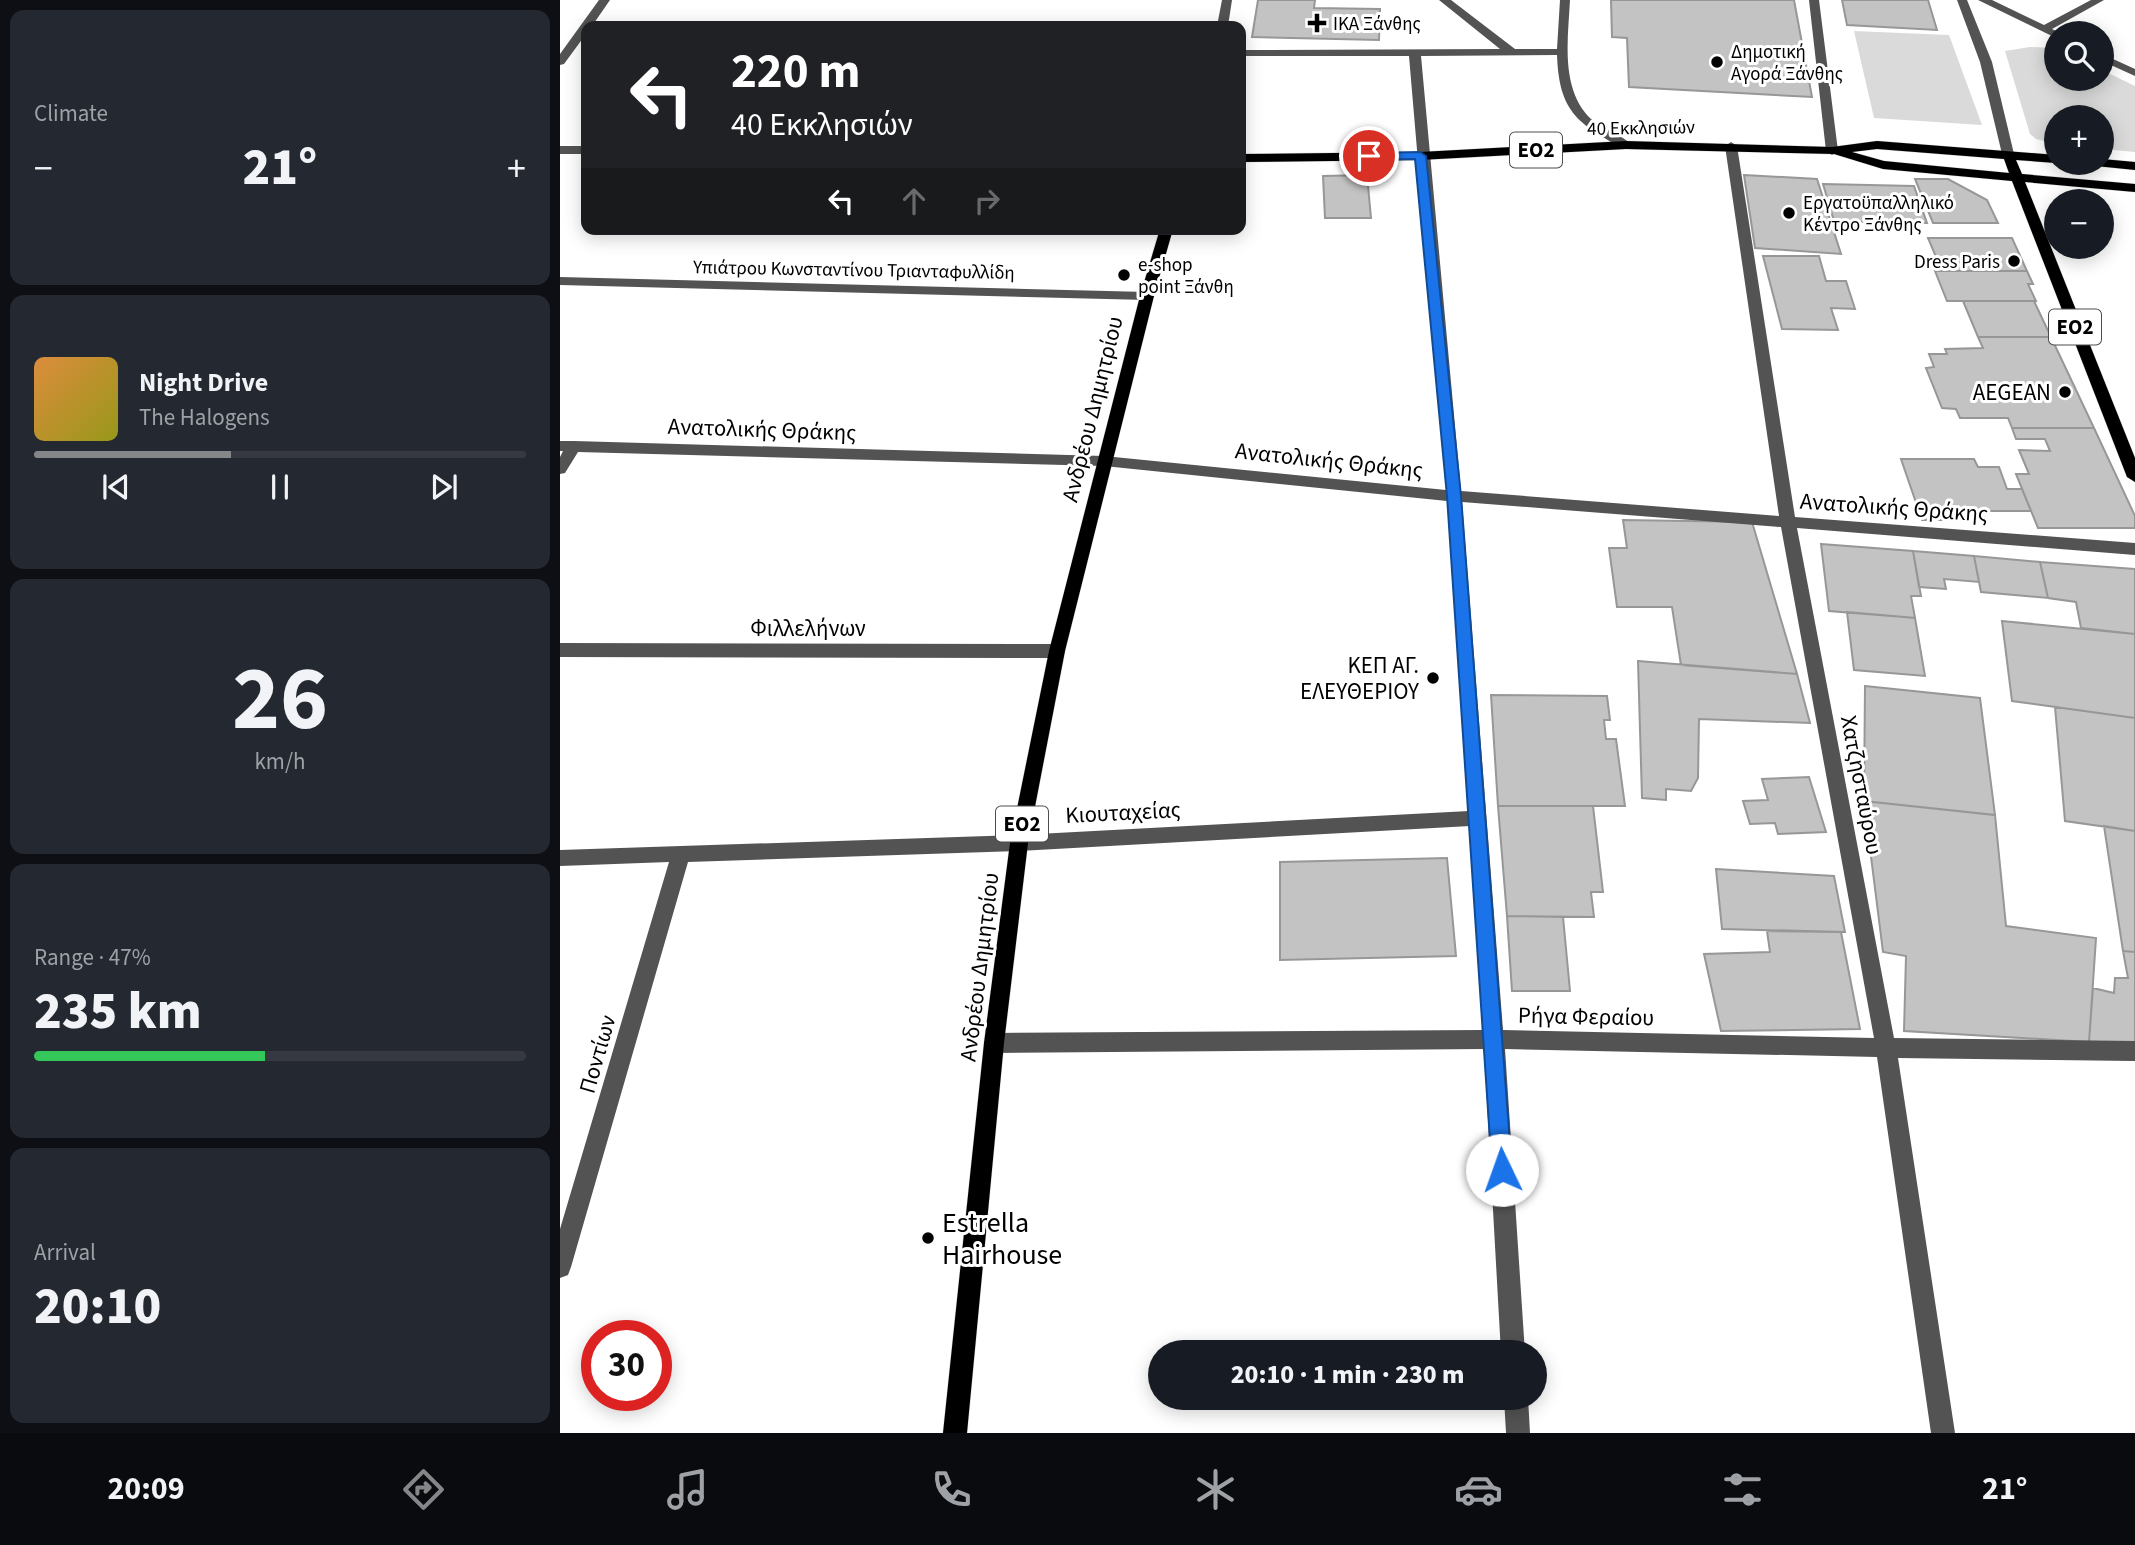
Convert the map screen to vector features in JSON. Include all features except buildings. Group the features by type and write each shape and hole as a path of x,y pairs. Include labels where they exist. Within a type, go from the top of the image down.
{"main road":[{"name":"40 Εκκλησιών","path":"1246,158 1420,156 1626,145 1832,150 1877,145 2044,158"},
{"name":"40 Εκκλησιών","path":"1832,150 1883,165 2135,187"},
{"name":"ΕΟ2","path":"2008,155 2135,477"},
{"path":"2114,164 2135,166"},
{"name":"Ανδρέου Δημητρίου","path":"955,1433 994,1043 1019,843 1057,651 1104,461 1165,235"}],"street":[{"path":"590,21 605,0"},
{"path":"1224,21 1227,0"},
{"path":"1444,0 1513,53"},
{"path":"1565,0 1562,51 1567,88 1577,112 1588,123 1626,145"},
{"path":"1814,0 1832,150"},
{"path":"1962,0 1986,62 2008,155"},
{"path":"1983,0 2044,29"},
{"path":"2059,21 2099,0"},
{"path":"560,62 581,33"},
{"path":"1246,52 1415,54 1562,51"},
{"path":"1415,54 1420,156 1454,496 1494,1039 1512,1340"},
{"path":"2114,63 2135,73"},
{"name":"Χατζησταύρου","path":"1731,146 1788,522 1886,1048 1944,1433"},
{"path":"560,150 581,150"},
{"name":"Υπιάτρου Κωνσταντίνου Τριανταφυλλίδη","path":"560,281 1147,296"},
{"path":"560,469 567,446"},
{"name":"Ανατολικής Θράκης","path":"567,446 1104,461 1454,496 2135,549"},
{"name":"Φιλλελήνων","path":"560,650 1057,651"},
{"name":"Κιουταχείας","path":"560,858 1019,843 1478,818"},
{"name":"Ποντίων","path":"560,1267 681,854"},
{"name":"Ρήγα Φεραίου","path":"994,1043 1494,1039 2135,1051"},
{"path":"1517,1410 1518,1433"}],"shaded area":[{"path":"1854,31 1949,35 1982,125 1874,118"},
{"path":"2044,48 2044,91 2114,91 2114,76 2135,86 2135,152 2114,150 2114,105 2044,105 2044,141 2036,139 2030,134 2005,51"}],"place":[{"name":"ΙΚΑ Ξάνθης","path":"1317,23"},
{"name":"Δημοτική Αγορά Ξάνθης","path":"1717,62"},
{"name":"Εργατοϋπαλληλικό Κέντρο Ξάνθης","path":"1789,213"},
{"name":"Dress Paris","path":"2014,261"},
{"name":"e-shop point Ξάνθη","path":"1124,275"},
{"name":"AEGEAN","path":"2065,392"},
{"name":"ΚΕΠ ΑΓ. ΕΛΕΥΘΕΡΙΟΥ","path":"1433,678"},
{"name":"Estrella Hairhouse","path":"928,1238"}],"route":[{"path":"1369,156 1420,156 1454,496 1502,1170"}]}
